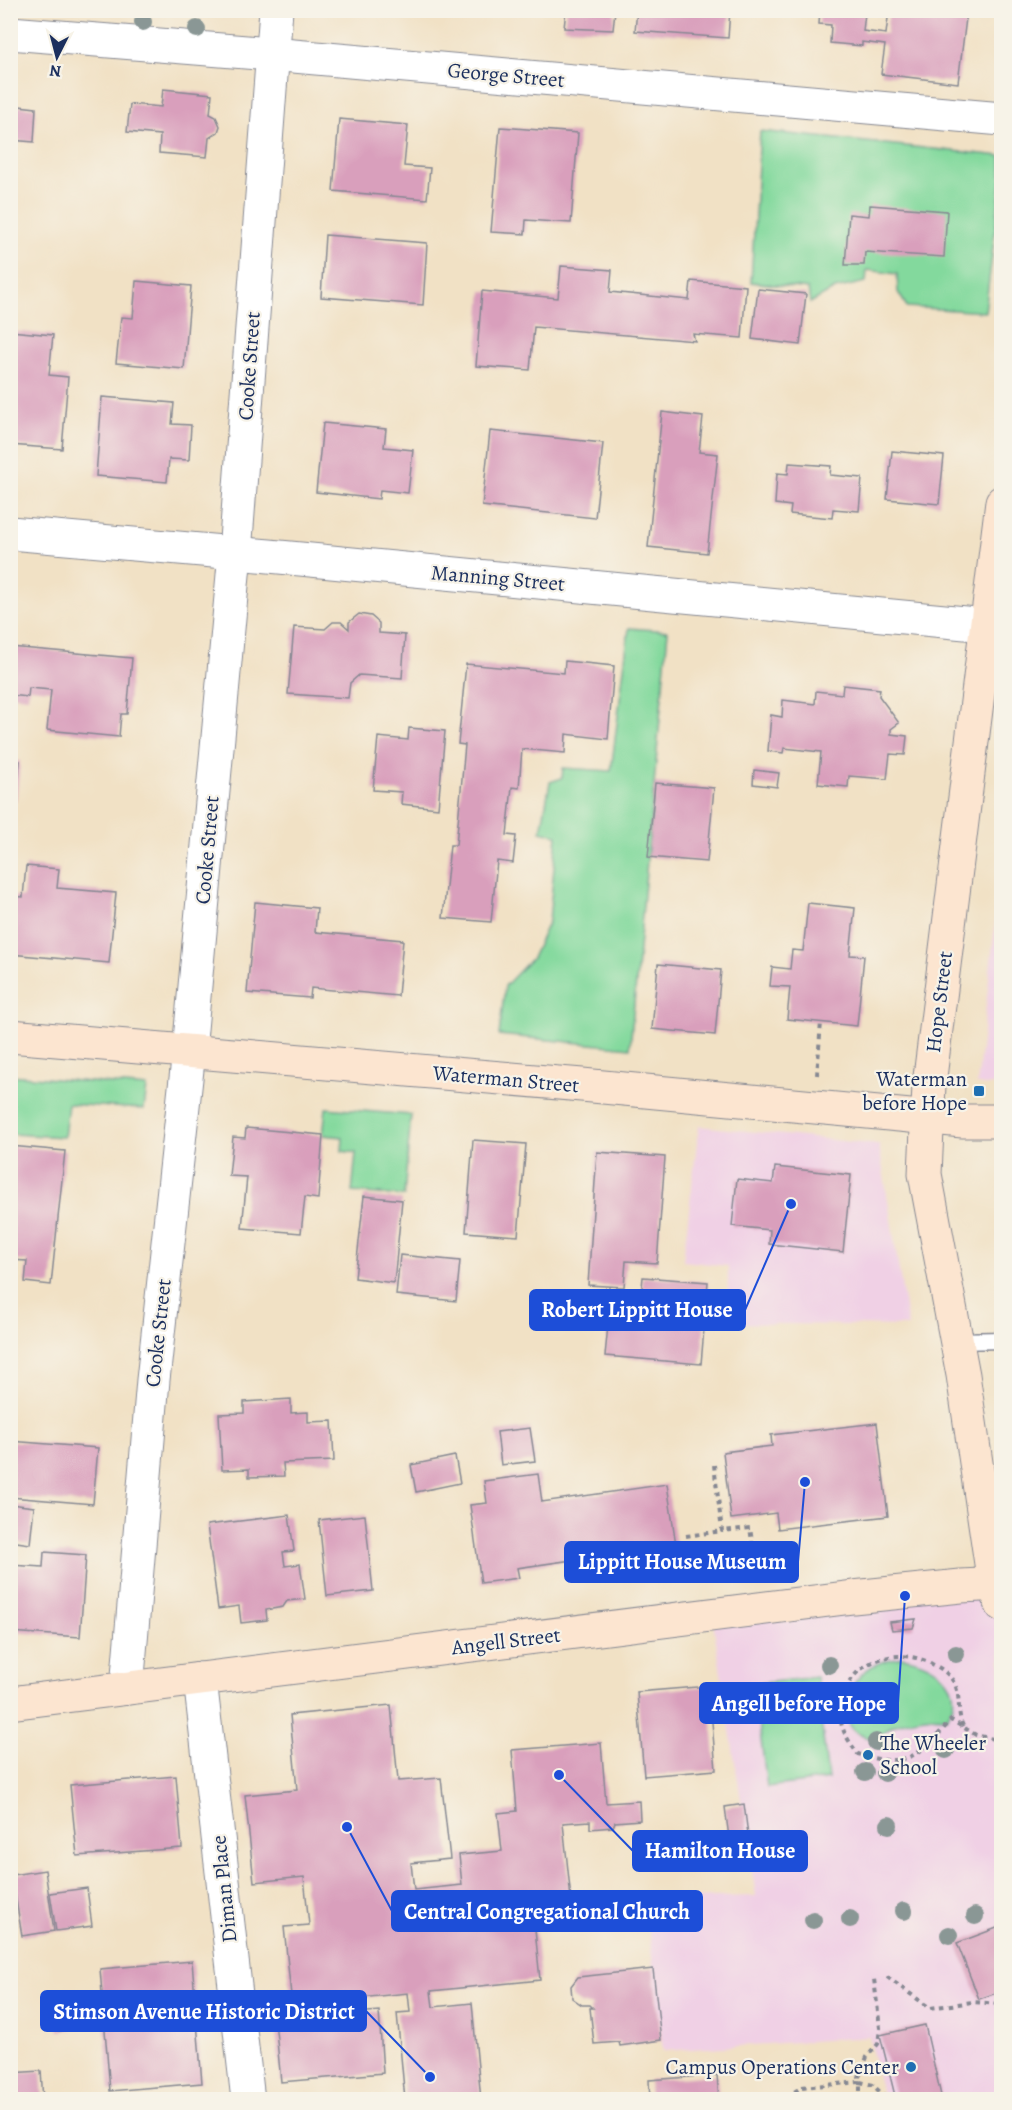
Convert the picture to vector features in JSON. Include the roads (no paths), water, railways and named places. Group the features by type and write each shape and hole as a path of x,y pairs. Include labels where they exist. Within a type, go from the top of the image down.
{"main road":[{"name":"Hope Street","path":"999,1591 926,1174 926,1118 1002,502"},
{"name":"Waterman Street","path":"10,1036 926,1118 1002,1121"},
{"name":"Angell Street","path":"10,1703 853,1597 999,1591"}],"street":[{"name":"Cooke Street","path":"127,1688 153,1380 189,1051 235,553 276,10"},
{"name":"George Street","path":"10,33 1002,119"},
{"name":"Manning Street","path":"10,533 986,625"},
{"name":"Diman Place","path":"200,1679 248,2100"}],"lane":[{"path":"957,1341 1002,1340"}],"place":[{"name":"Waterman before Hope","path":"979,1091"},
{"name":"Robert Lippitt House","path":"791,1204"},
{"name":"Lippitt House Museum","path":"805,1482"},
{"name":"Angell before Hope","path":"905,1596"},
{"name":"The Wheeler School","path":"868,1755"},
{"name":"Hamilton House","path":"559,1775"},
{"name":"Central Congregational Church","path":"347,1827"},
{"name":"Campus Operations Center","path":"911,2067"},
{"name":"Stimson Avenue Historic District","path":"430,2077"}]}
